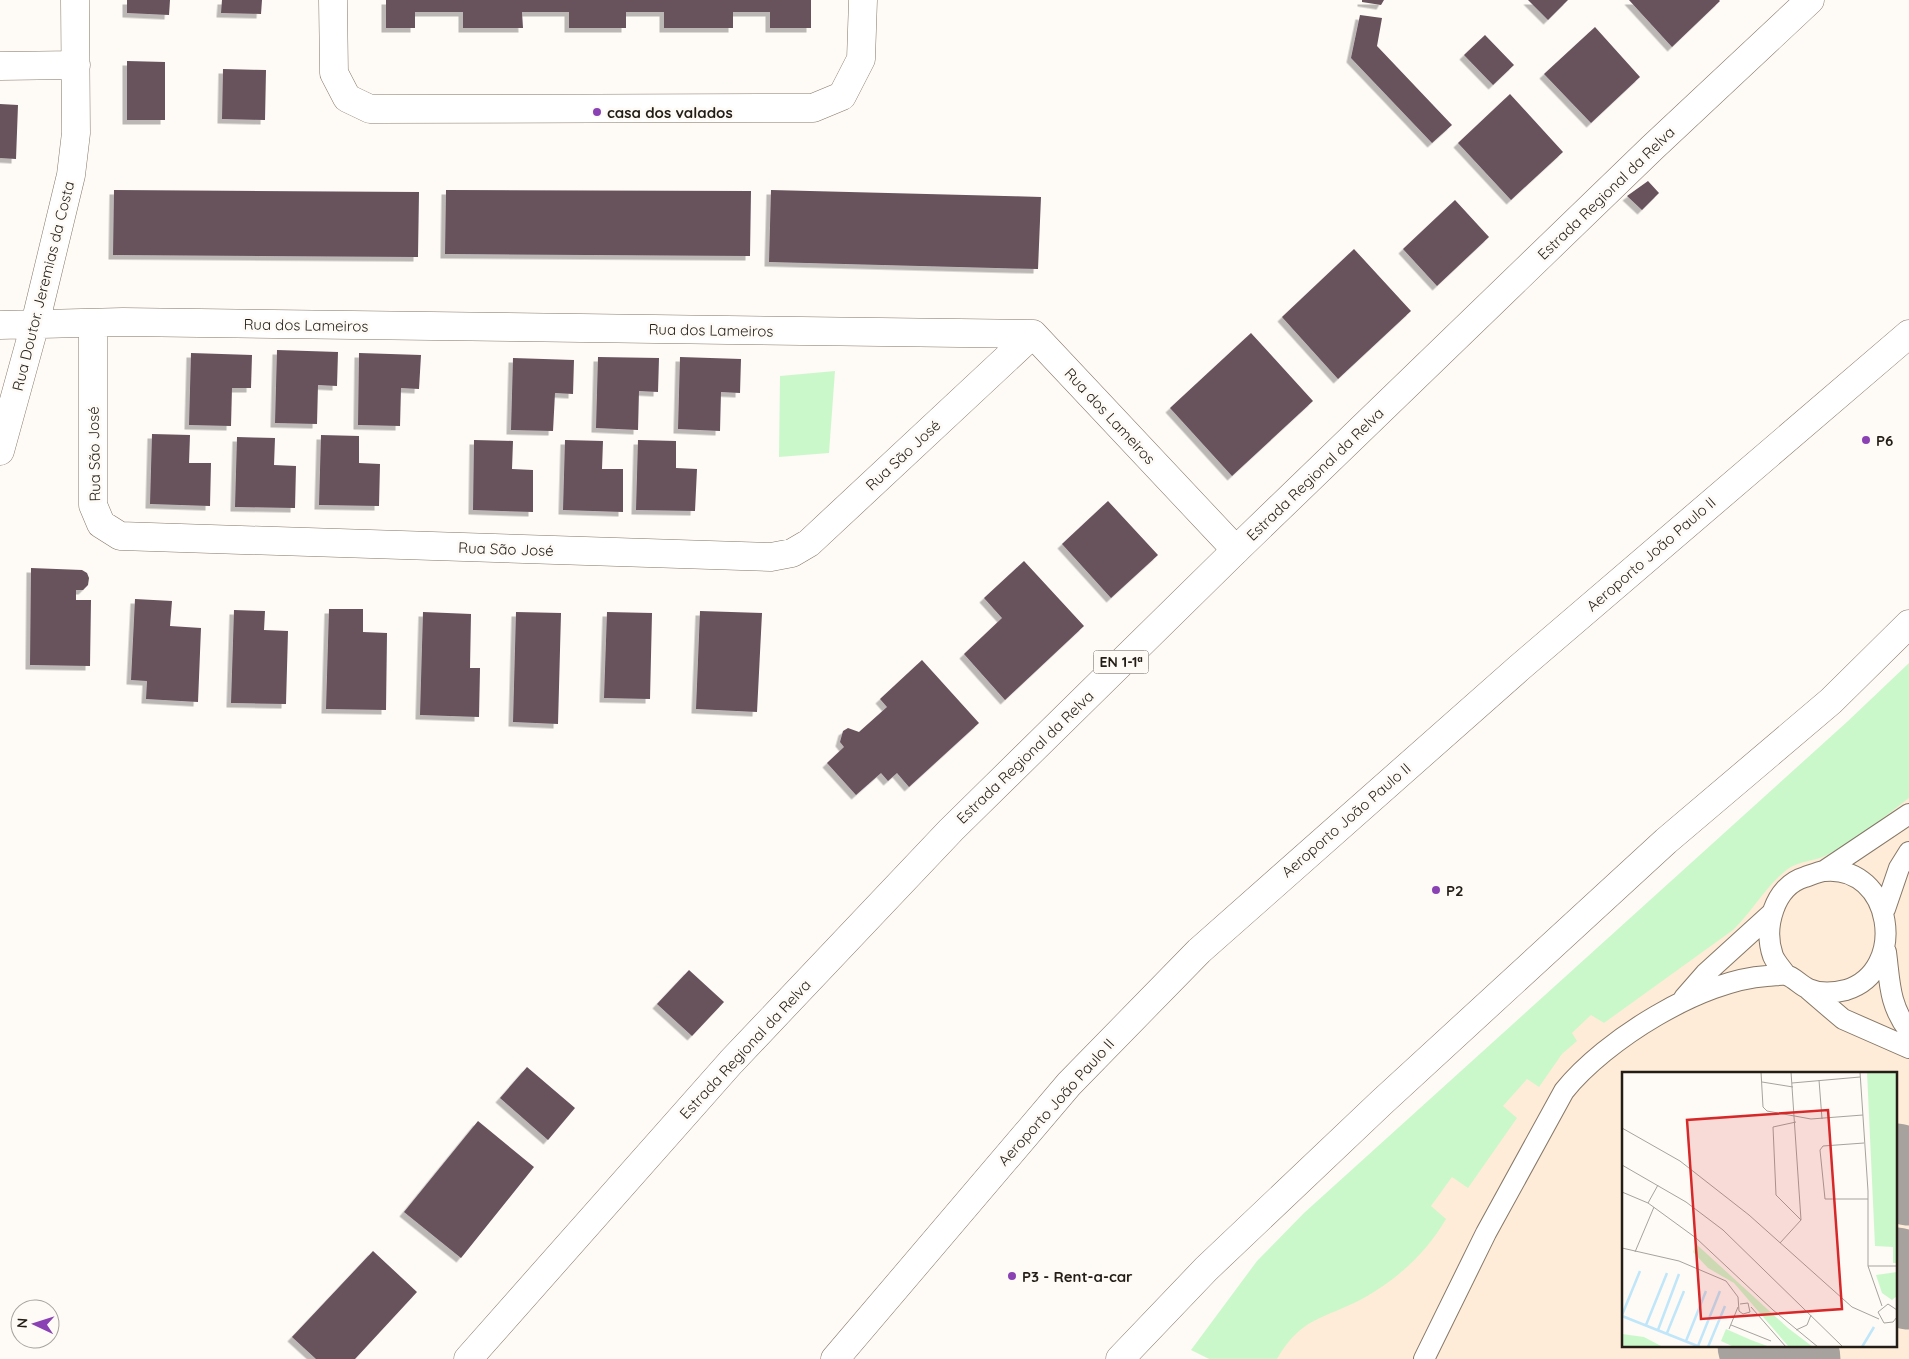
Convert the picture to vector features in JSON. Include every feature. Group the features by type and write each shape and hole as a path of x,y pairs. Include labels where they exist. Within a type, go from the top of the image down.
{"main road":[{"name":"Rua Doutor. Jeremias da Costa","path":"0,450 35,324 71,175 76,133 75,0"},
{"path":"334,0 334,73 347,98 370,109 813,108 842,96 860,59 863,0"},
{"name":"Estrada Regional da Relva","path":"468,1359 731,1062 951,830 1236,550 1652,148 1810,0"},
{"path":"0,66 76,65"},
{"name":"Rua dos Lameiros","path":"0,324 93,323 1033,334 1236,550"},
{"name":"Rua São José","path":"93,323 93,505 101,524 120,536 771,557 792,553 808,543 1033,334"},
{"name":"Aeroporto João Paulo II","path":"835,1359 1069,1084 1199,951 1533,655 1909,334"},
{"path":"1120,1359 1206,1269 1382,1102 1666,841 1831,701 1909,624"}],"lane":[{"path":"1909,814 1824,871 1802,878 1783,893 1772,914 1769,935 1774,957 1786,975 1810,990 1843,1019 1909,1048"},
{"path":"1885,909 1899,868 1909,852"},
{"path":"1824,871 1849,875 1871,888 1885,909 1890,930 1886,952 1891,997 1898,1016 1909,1031"},
{"path":"1679,1003 1705,974 1772,914"},
{"path":"1810,990 1833,993 1856,987 1874,972 1886,952"},
{"path":"1424,1359 1486,1233 1564,1091 1579,1072 1602,1052 1679,1003 1720,985 1751,977 1786,975"}],"shaded area":[{"path":"1909,698 1909,1359 1243,1359"}],"green space":[{"path":"835,371 829,453 779,457 780,376"},
{"path":"1909,663 1909,798 1849,843 1822,857 1789,868 1771,885 1733,930 1604,1023 1591,1015 1572,1033 1577,1041 1562,1054 1539,1087 1527,1079 1503,1106 1517,1118 1468,1188 1452,1177 1431,1206 1446,1219 1420,1254 1399,1274 1375,1292 1304,1327 1286,1345 1277,1359 1209,1359 1191,1350 1257,1261 1304,1213 1848,721"}],"building":[{"path":"127,0 170,0 169,15 127,13"},
{"path":"222,0 262,0 261,14 221,13"},
{"path":"386,0 811,0 811,28 770,28 770,12 733,12 733,28 664,28 664,12 626,12 626,28 569,28 569,12 522,12 523,28 463,28 463,12 415,12 415,28 386,28"},
{"path":"1362,0 1384,0 1381,5 1362,2"},
{"path":"1528,0 1568,0 1548,20"},
{"path":"1629,0 1719,0 1720,1 1672,47"},
{"path":"1360,15 1382,18 1377,46 1452,125 1432,143 1351,58"},
{"path":"1595,27 1640,77 1591,123 1544,74"},
{"path":"1485,35 1514,65 1493,85 1464,55"},
{"path":"127,61 165,62 165,120 127,120"},
{"path":"223,69 266,70 265,120 222,119"},
{"path":"1510,94 1563,152 1511,200 1458,143"},
{"path":"0,104 18,105 16,159 0,158"},
{"path":"1648,181 1659,193 1642,210 1627,196"},
{"path":"114,190 419,192 418,257 113,255"},
{"path":"446,190 751,191 750,256 445,254"},
{"path":"771,190 1041,197 1038,269 769,262"},
{"path":"1455,200 1489,237 1437,286 1403,249"},
{"path":"1354,249 1411,311 1338,379 1282,317"},
{"path":"1251,333 1313,401 1232,476 1170,408"},
{"path":"277,350 338,352 337,386 318,385 317,424 275,423"},
{"path":"191,353 252,355 251,388 232,388 231,426 189,425"},
{"path":"359,353 421,355 419,389 401,388 400,426 358,425"},
{"path":"598,357 659,358 658,392 639,391 638,430 596,428"},
{"path":"680,357 741,359 740,393 721,392 720,431 678,429"},
{"path":"513,358 574,360 573,394 555,393 553,431 511,430"},
{"path":"152,434 190,435 189,463 211,463 210,506 150,504"},
{"path":"321,435 359,436 359,463 380,464 379,506 319,505"},
{"path":"237,437 275,438 274,465 296,466 295,508 235,507"},
{"path":"474,440 513,441 512,469 533,470 533,512 473,510"},
{"path":"565,440 603,441 602,469 623,469 623,512 563,510"},
{"path":"638,440 676,441 676,468 697,469 695,511 636,510"},
{"path":"1108,501 1158,555 1111,598 1062,544"},
{"path":"1024,561 1084,626 1005,700 964,654 1002,618 984,598"},
{"path":"31,568 82,570 87,573 89,578 88,585 83,590 76,590 76,600 91,600 90,666 30,665"},
{"path":"135,599 172,601 170,626 201,628 198,702 146,699 147,681 131,680"},
{"path":"329,609 363,609 363,632 387,633 386,710 326,709"},
{"path":"234,610 265,611 264,630 288,631 286,704 231,703"},
{"path":"700,611 762,613 757,712 696,709"},
{"path":"423,612 471,614 470,668 480,668 479,717 420,715"},
{"path":"516,612 561,613 558,724 513,722"},
{"path":"607,612 652,613 650,699 604,698"},
{"path":"922,660 979,723 909,787 897,773 888,781 881,773 856,795 827,763 844,747 840,742 843,731 848,728 859,732 887,707 880,699"},
{"path":"689,970 724,1002 692,1036 657,1004"},
{"path":"527,1067 575,1108 548,1140 500,1098"},
{"path":"478,1121 534,1167 461,1258 404,1212"},
{"path":"373,1251 417,1292 355,1359 316,1359 292,1337"}],"taxiway":[{"path":"1896,1172 1909,1178"},
{"path":"1896,1276 1909,1282"},
{"path":"1767,1346 1793,1359"}],"place":[{"name":"casa dos valados","path":"597,112"},
{"name":"P6","path":"1866,440"},
{"name":"P2","path":"1436,890"},
{"name":"P3 - Rent-a-car","path":"1012,1276"}]}
